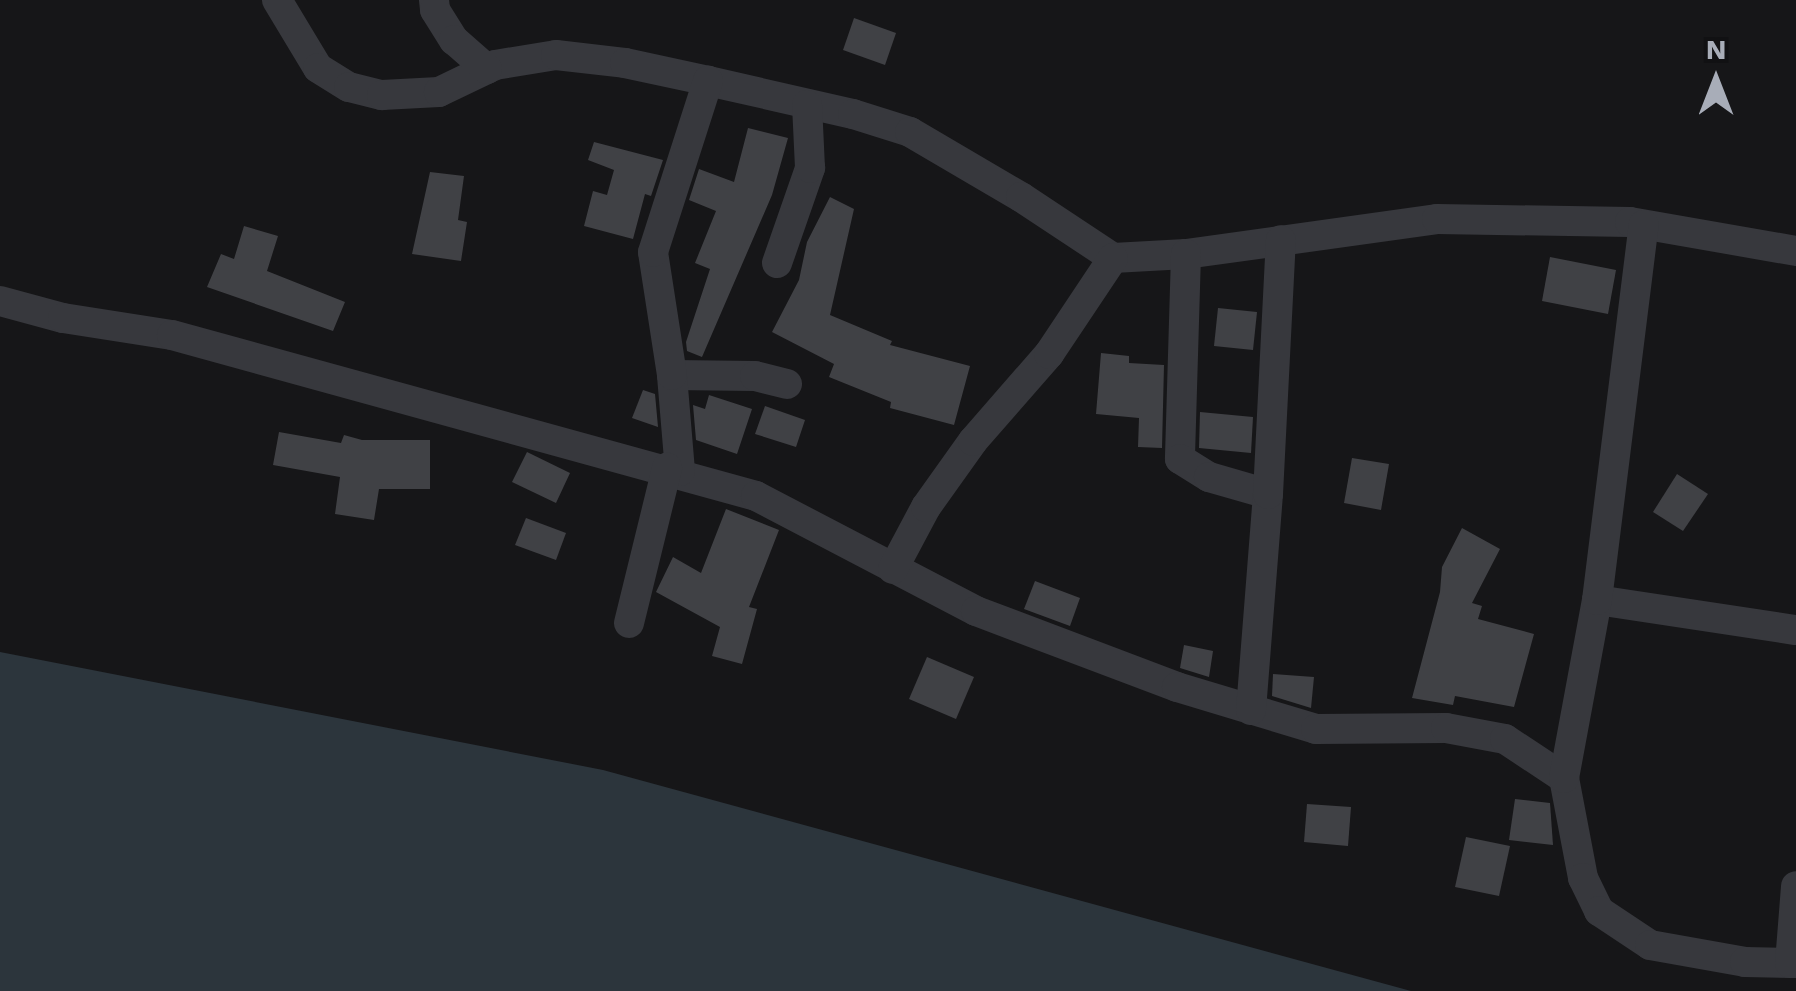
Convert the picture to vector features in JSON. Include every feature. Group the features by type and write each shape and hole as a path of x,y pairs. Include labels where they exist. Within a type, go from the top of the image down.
{"street":[{"path":"277,0 318,68 348,87 382,95 439,92 488,69 556,55 625,63 708,81 910,132 1021,196 1112,258 1186,254 1437,219 1615,220 1796,251"},
{"path":"434,0 435,10 454,40 488,69"},
{"path":"628,623 673,470 672,375 653,252 708,81"},
{"path":"776,263 810,168 807,105"},
{"path":"1644,225 1597,600 1564,778 1582,878 1600,910 1650,945 1745,962 1793,963 1796,886"},
{"path":"1251,710 1268,494 1281,240"},
{"path":"1186,254 1180,459 1209,477 1268,494"},
{"path":"893,569 926,507 972,442 1049,354 1112,258"},
{"path":"0,302 64,318 172,335 527,435 673,470 756,496 810,520 893,569 976,611 1177,688 1316,730 1446,728 1505,739 1564,778"},
{"path":"672,375 755,376 787,384"},
{"path":"1597,600 1796,630"}],"shaded area":[{"path":"0,652 603,770 1411,991 0,991"}],"building":[{"path":"854,18 896,33 885,65 843,50"},
{"path":"748,128 788,138 772,195 702,357 687,351 686,342 710,269 695,263 716,211 689,200 699,169 734,182"},
{"path":"594,142 663,160 651,196 645,194 633,239 584,226 593,191 607,195 614,170 588,160"},
{"path":"430,172 464,176 458,220 467,222 461,261 412,254"},
{"path":"830,197 854,209 830,315 892,341 890,345 970,366 954,425 890,408 891,402 829,377 834,364 772,332 799,280 807,242"},
{"path":"244,226 278,236 267,271 345,302 333,331 207,287 221,254 234,259"},
{"path":"1550,257 1616,270 1608,314 1542,301"},
{"path":"1218,308 1257,312 1253,350 1214,346"},
{"path":"1101,353 1129,356 1129,363 1164,365 1162,448 1138,447 1139,418 1096,414"},
{"path":"643,390 655,394 658,427 632,418"},
{"path":"709,395 752,409 737,454 696,440 693,405 705,409"},
{"path":"765,406 805,420 796,447 755,434"},
{"path":"1200,412 1253,417 1251,453 1199,448"},
{"path":"279,432 341,443 344,435 362,440 430,440 430,489 379,489 374,520 335,514 340,477 273,465"},
{"path":"527,452 570,473 556,503 512,482"},
{"path":"1352,458 1389,464 1381,510 1344,503"},
{"path":"1677,474 1708,494 1683,531 1653,512"},
{"path":"726,509 779,530 749,607 757,609 742,664 712,656 720,627 656,592 673,557 701,573"},
{"path":"526,518 566,533 556,560 515,545"},
{"path":"1462,528 1500,549 1472,603 1482,606 1478,619 1534,634 1514,707 1455,696 1453,705 1412,698 1440,592 1442,567"},
{"path":"1035,581 1080,598 1070,626 1024,609"},
{"path":"1184,645 1213,651 1209,677 1180,668"},
{"path":"927,657 974,677 956,719 909,699"},
{"path":"1273,674 1314,677 1311,708 1272,696"},
{"path":"1515,799 1550,803 1553,845 1509,840"},
{"path":"1307,804 1351,807 1348,846 1304,842"},
{"path":"1466,837 1510,846 1499,896 1455,887"}]}
